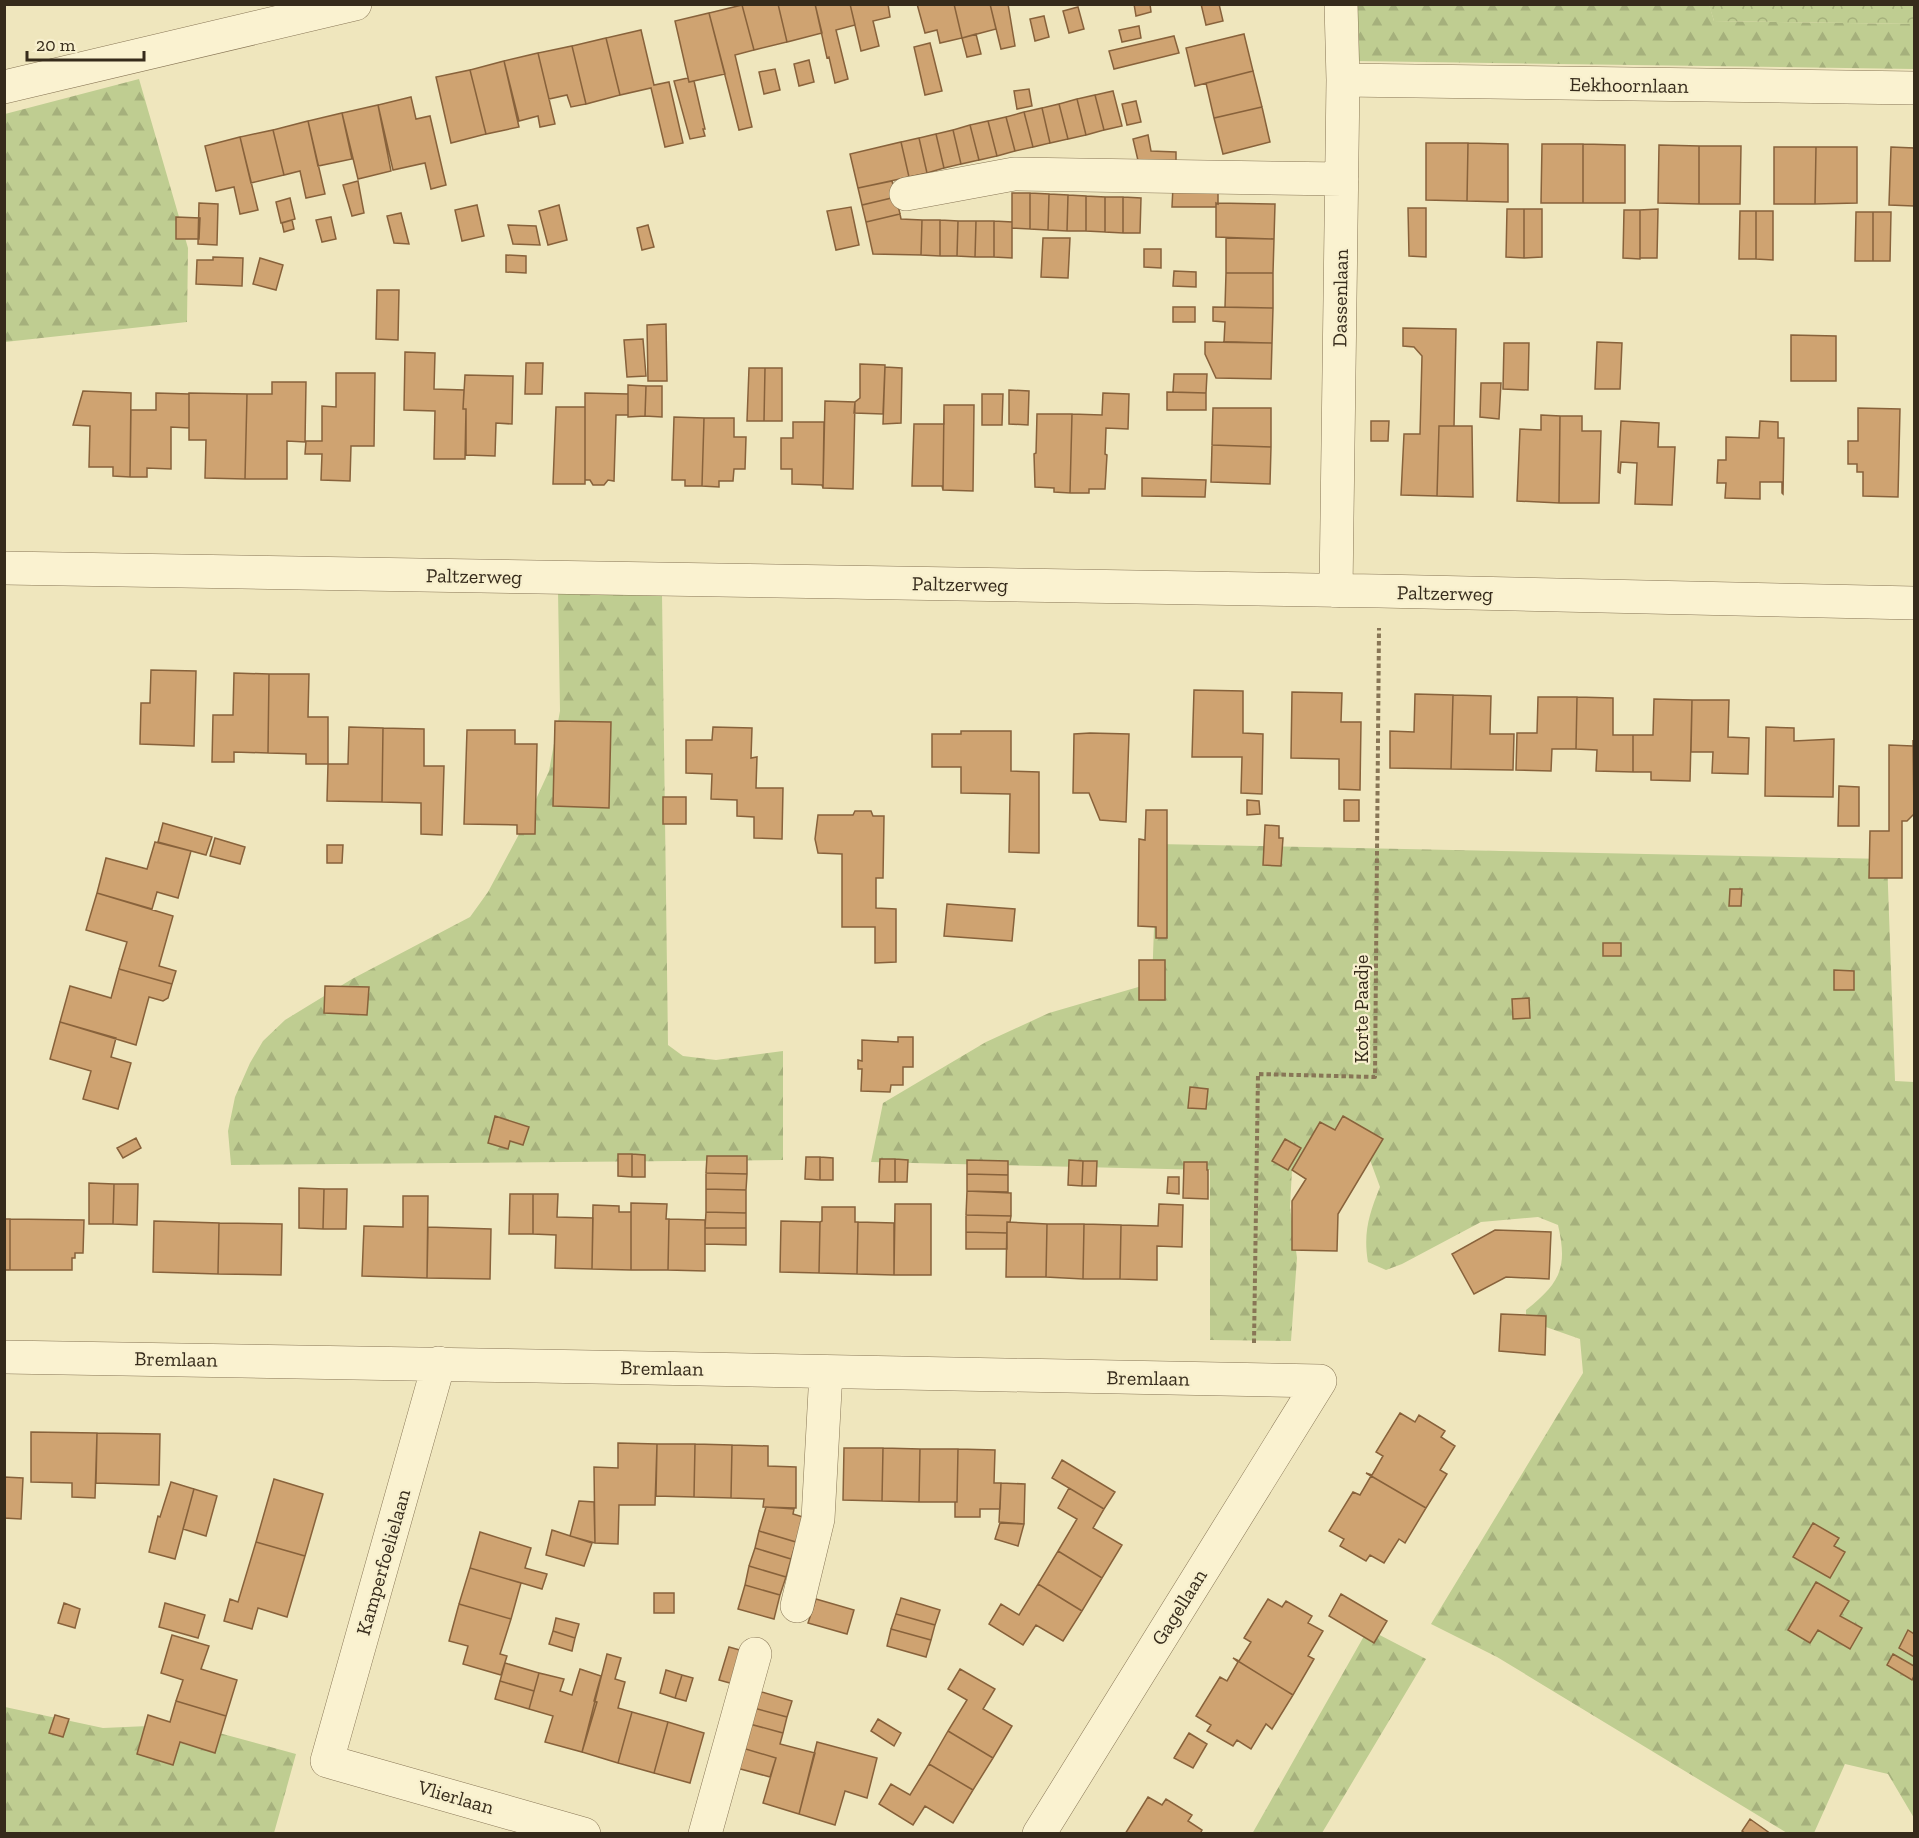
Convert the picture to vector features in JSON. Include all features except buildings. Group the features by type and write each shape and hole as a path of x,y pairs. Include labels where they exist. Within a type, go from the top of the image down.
{"street":[{"path":"4,87 355,4"},
{"name":"Dassenlaan","path":"1336,591 1343,80 1341,4"},
{"name":"Eekhoornlaan","path":"1343,80 1914,88"},
{"path":"906,194 1014,174 1342,179"},
{"name":"Paltzerweg","path":"4,568 1379,591 1914,603"},
{"name":"Bremlaan","path":"4,1357 439,1363 1320,1381"},
{"name":"Kamperfoelielaan","path":"327,1761 439,1363"},
{"path":"797,1606 818,1519 826,1372"},
{"name":"Gagellaan","path":"1039,1833 1320,1381"},
{"path":"705,1833 755,1654"},
{"name":"Vlierlaan","path":"327,1761 584,1833"}],"path":[{"name":"Korte Paadje","path":"1254,1380 1258,1074 1375,1077 1379,591"}],"green space":[{"path":"1709,4 1714,21 1914,24 1914,69 1355,61 1356,5"},
{"path":"1709,5 1914,5 1914,24 1714,21"},
{"path":"139,79 188,248 187,322 5,342 5,114"},
{"path":"558,591 662,594 668,1045 683,1056 716,1060 783,1051 783,1160 231,1165 228,1131 235,1097 263,1041 285,1020 352,979 470,917 488,892 525,823 549,771 560,711"},
{"path":"1157,844 1887,859 1895,1081 1914,1082 1914,1818 1888,1774 1845,1764 1814,1833 1787,1833 1497,1657 1431,1624 1583,1373 1580,1339 1526,1320 1526,1310 1547,1291 1558,1274 1562,1253 1558,1225 1538,1217 1481,1222 1402,1264 1386,1270 1368,1262 1366,1242 1368,1224 1380,1187 1370,1160 1306,1148 1292,1170 1290,1207 1297,1258 1291,1341 1210,1340 1210,1170 871,1162 883,1103 986,1042 1049,1013 1152,983"},
{"path":"1368,1629 1426,1659 1322,1833 1252,1834"},
{"path":"5,1707 103,1728 148,1726 208,1730 296,1754 274,1833 5,1834"}]}
